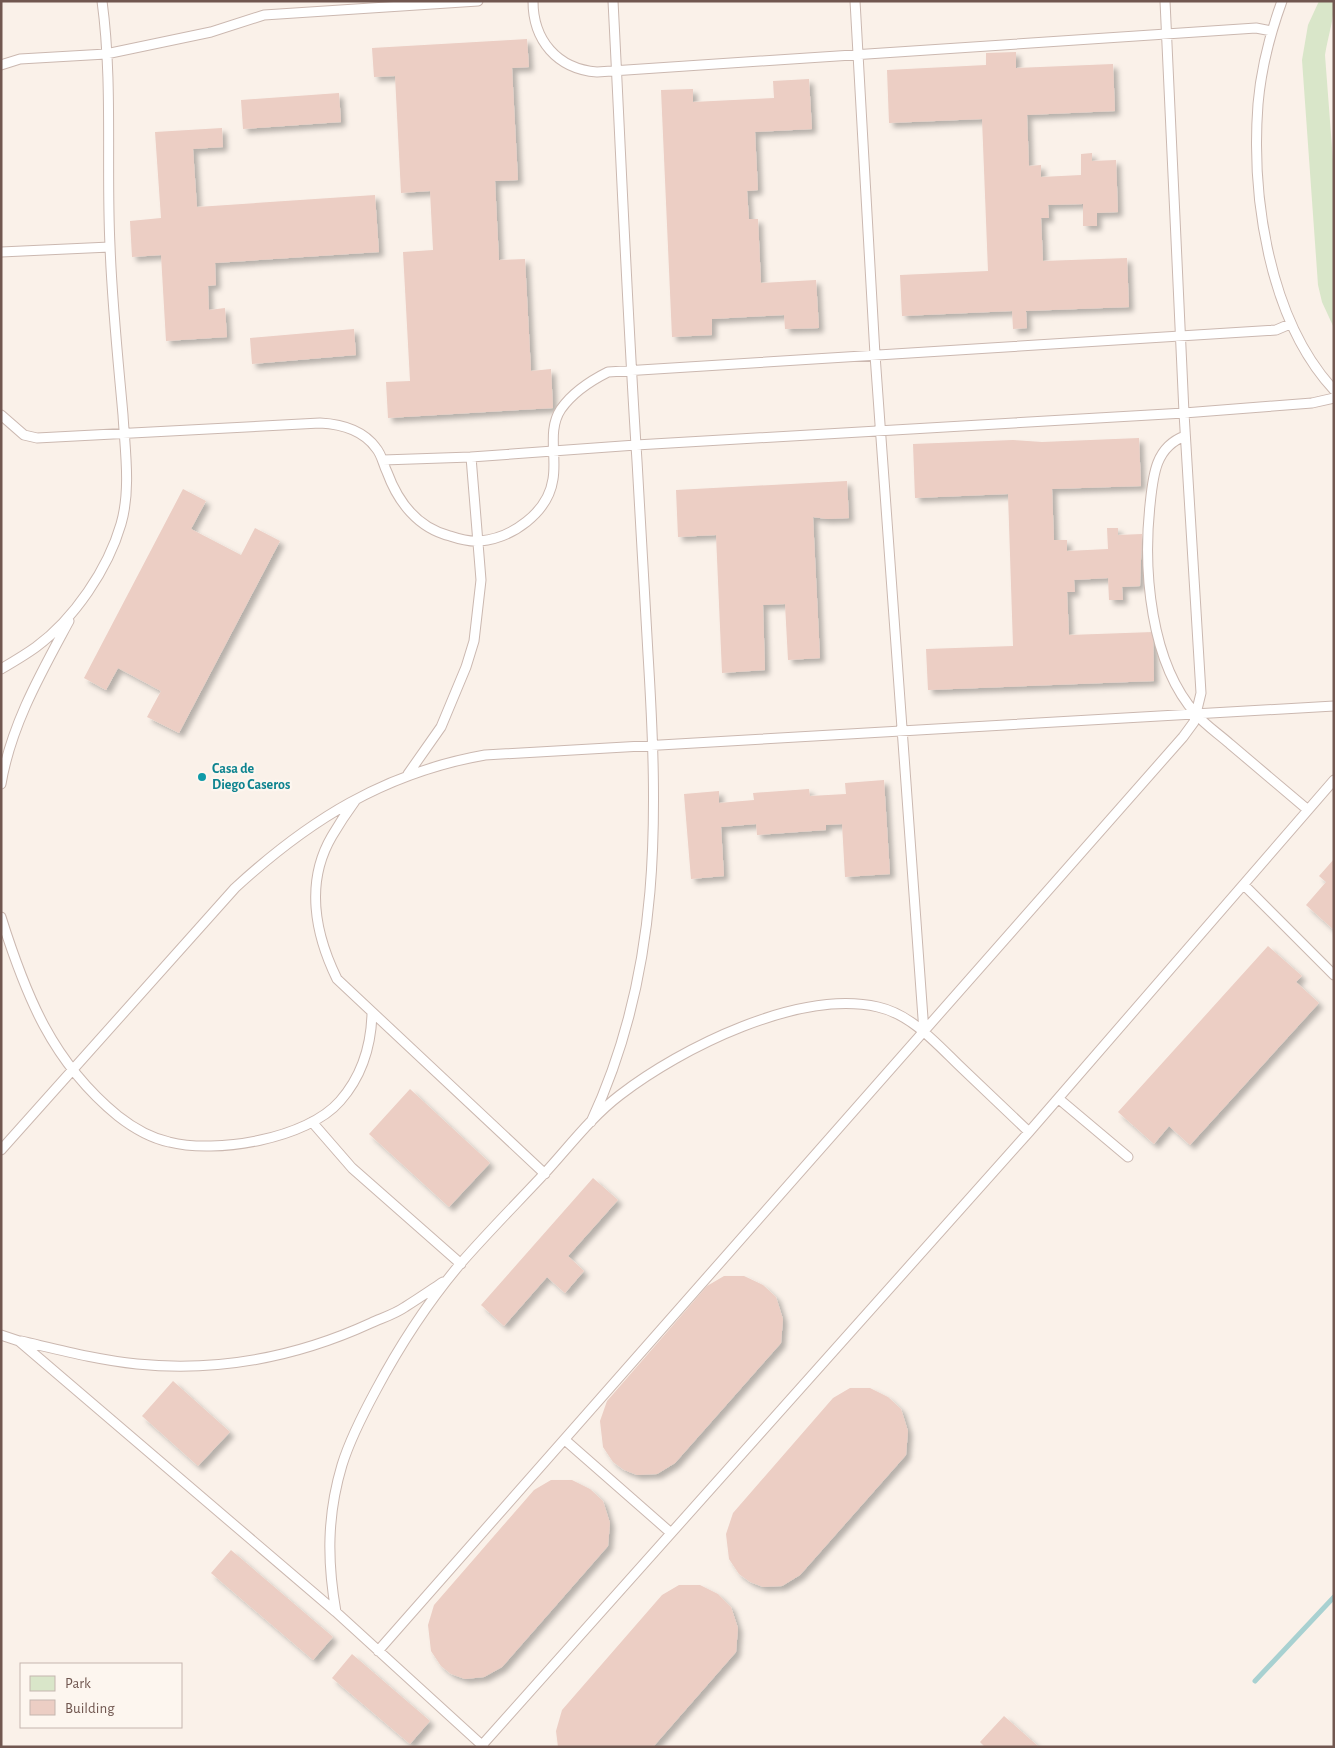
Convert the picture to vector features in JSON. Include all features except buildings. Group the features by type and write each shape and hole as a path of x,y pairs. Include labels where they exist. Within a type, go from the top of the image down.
{"lane":[{"path":"1,669 37,646 62,623 78,603 100,571 120,525 126,504 124,432 110,247 106,54 102,1"},
{"path":"1,65 20,59 106,54 211,32 264,15 356,5 478,1"},
{"path":"533,1 533,18 540,37 552,53 580,71 616,71 1256,28 1272,31"},
{"path":"591,1122 604,1096 635,997 652,890 655,834 654,746 613,1"},
{"path":"855,1 875,355 900,732 924,1032"},
{"path":"378,1651 924,1032 1183,737 1194,722 1200,693 1184,413 1165,1"},
{"path":"1282,1 1272,31 1258,104 1257,141 1260,195 1267,244 1280,299 1290,324 1318,373 1334,390"},
{"path":"1,252 110,247"},
{"path":"1,415 24,435 37,438 124,432 338,424 353,430 369,440 383,460 396,493 408,510 424,526 452,537 479,541 508,533 534,515 547,500 553,480 555,422 561,409 576,392 608,372 1276,330 1290,324"},
{"path":"383,460 470,457 636,445 1184,413 1312,403 1334,398"},
{"path":"1186,436 1169,444 1157,462 1147,539 1148,580 1161,648 1175,685 1196,714 1308,810"},
{"path":"408,774 441,727 471,650 481,580 470,457"},
{"path":"1,784 11,744 22,713 78,603"},
{"path":"1,1150 235,888 286,844 356,799 408,774 454,761 485,755 1334,706"},
{"path":"19,1341 336,1612 484,1746 670,1533 1059,1099 1334,780"},
{"path":"356,799 330,837 318,868 314,899 317,927 326,958 336,979 545,1174"},
{"path":"1244,885 1334,975"},
{"path":"1,917 35,1012 72,1071 120,1117 144,1132 168,1142 225,1146 257,1142 312,1122 340,1102 358,1075 365,1060 371,1034 372,1014"},
{"path":"336,1612 330,1580 329,1529 342,1463 360,1420 391,1362 419,1318 460,1264 591,1122 618,1096 679,1056 741,1027 786,1012 849,1003 876,1006 892,1011 924,1032 1029,1132"},
{"path":"1059,1099 1128,1157"},
{"path":"312,1122 352,1168 460,1264"},
{"path":"1,1335 19,1341 122,1362 182,1367 224,1365 272,1357 349,1333 404,1308 450,1277"},
{"path":"565,1440 670,1533"}],"green space":[{"path":"1319,1 1334,1 1325,55 1334,174 1334,328 1322,302 1318,285 1302,60 1308,25"}],"waterway":[{"path":"1255,1681 1334,1597"}],"place":[{"name":"Casa de Diego Caseros","path":"202,777"}]}
